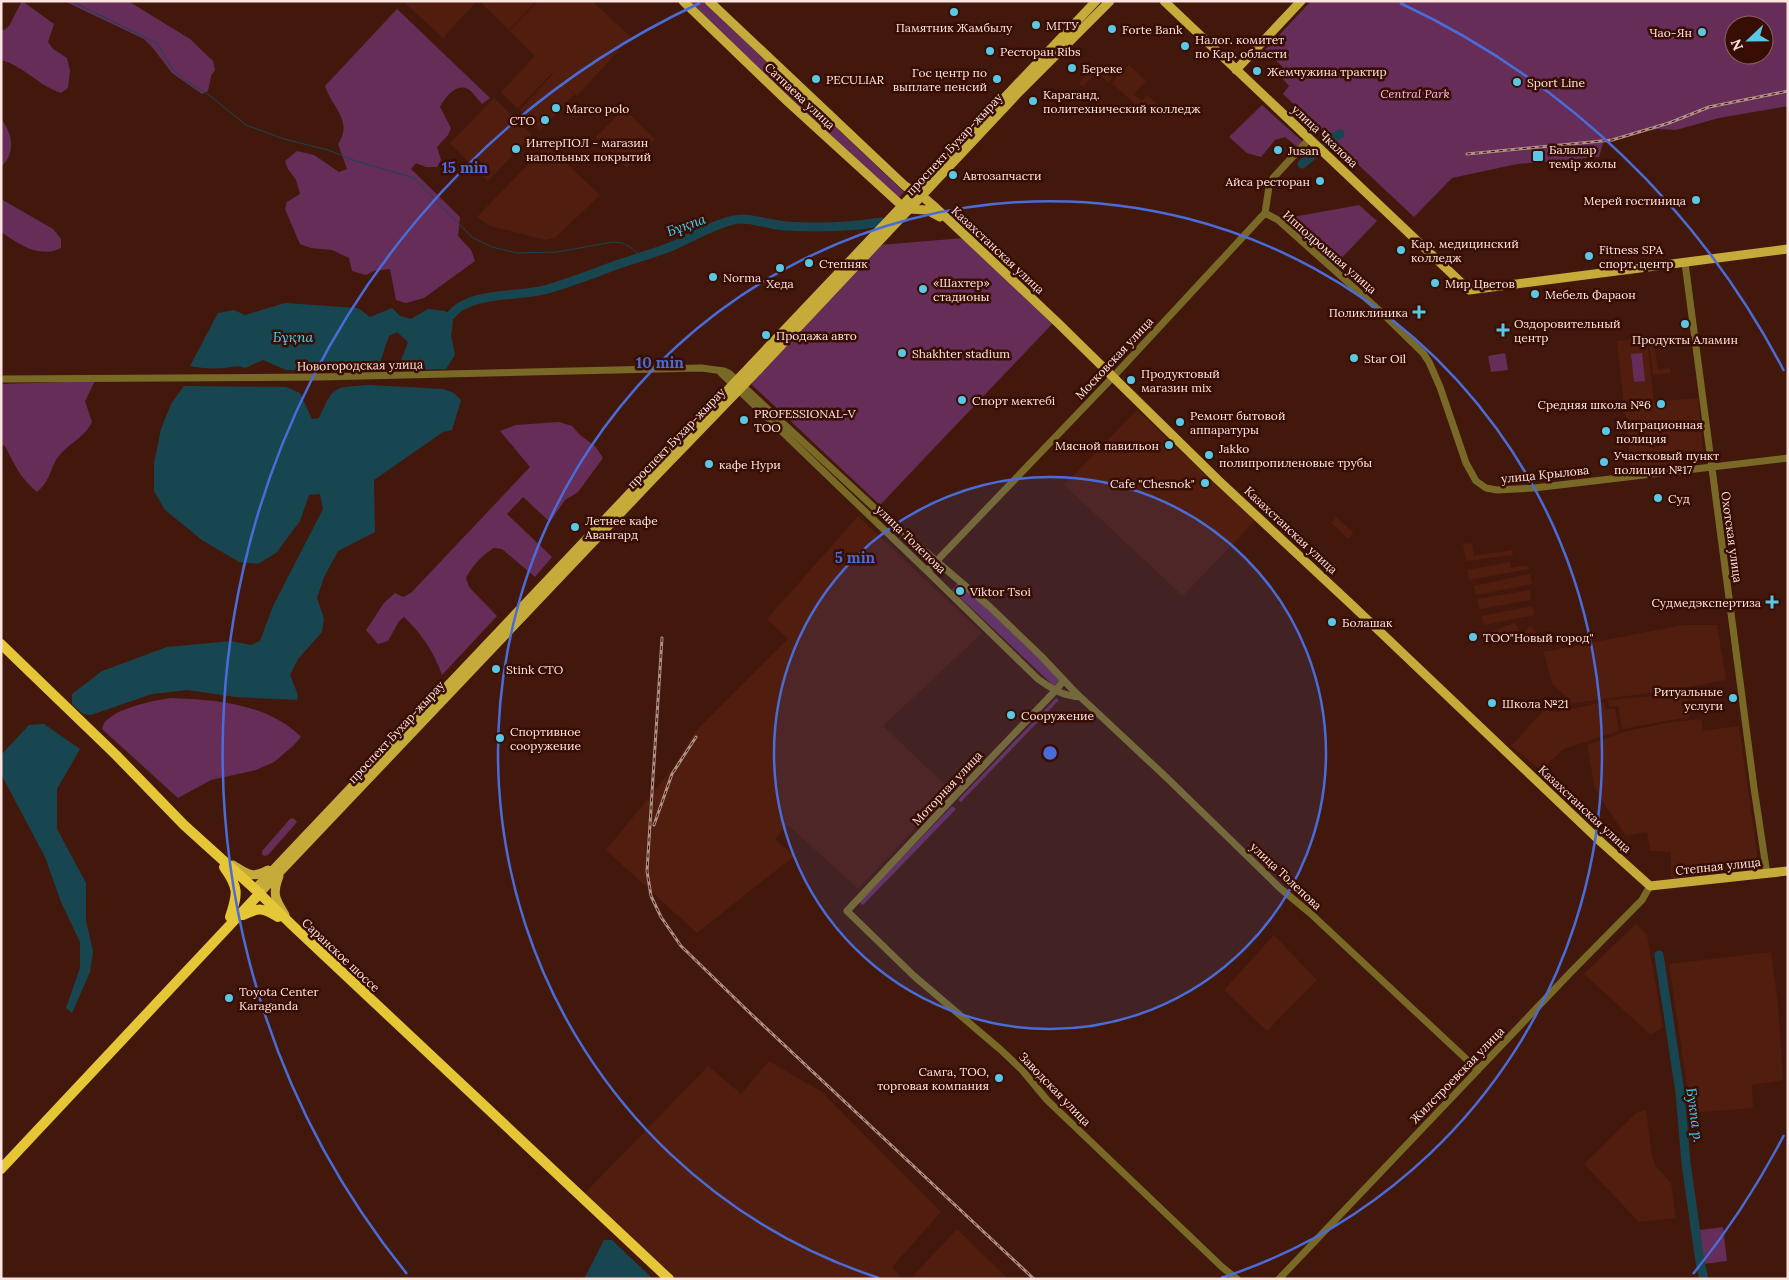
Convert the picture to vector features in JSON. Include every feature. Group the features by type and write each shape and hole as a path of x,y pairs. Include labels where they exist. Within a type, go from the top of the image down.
{"highway":[{"name":"Саранское шоссе","path":"1,644 116,755 184,825 257,891 669,1279"},
{"path":"215,854 233,879 236,887 233,918"},
{"path":"1,1169 257,891"},
{"path":"1,1161 233,918 255,909 265,910 292,925"}],"main road":[{"name":"Сатпаева улица","path":"684,1 788,102 906,208"},
{"name":"Сатпаева улица","path":"709,1 905,186 919,194"},
{"name":"проспект Бухар-жырау","path":"257,891 906,208 1096,1"},
{"name":"улица Чкалова","path":"1164,1 1469,290 1685,263"},
{"path":"1236,70 1301,1"},
{"name":"проспект Бухар-жырау","path":"919,194 1109,2"},
{"name":"Казахстанская улица","path":"919,194 1024,291 1190,453 1601,842 1650,886"},
{"path":"906,208 927,210 949,222"},
{"path":"1685,263 1788,249"},
{"path":"215,854 249,875 260,875 280,867"},
{"path":"280,867 274,887 275,899 292,925"},
{"name":"Степная улица","path":"1650,886 1788,871"}],"street":[{"path":"1265,213 1269,187 1273,178 1310,138"},
{"name":"Ипподромная улица","path":"1265,213 1278,220 1379,310"},
{"name":"Московская улица","path":"927,570 1113,377 1265,213"},
{"name":"Охотская улица","path":"1685,263 1767,874"},
{"name":"улица Крылова","path":"1379,310 1414,343 1429,362 1443,394 1471,474 1482,486 1496,490 1525,489 1788,458"},
{"name":"Новогородская улица","path":"1,379 320,377 701,368 718,372 724,371 738,385"},
{"name":"улица Толепова","path":"738,385 880,513 990,607 1080,697 1281,889 1310,913 1478,1070"},
{"name":"улица Толепова","path":"738,385 1038,679 1055,691 1068,696 1080,697"},
{"name":"Моторная улица","path":"848,911 1064,680"},
{"name":"Жилстроевская улица","path":"1279,1279 1642,900 1650,886"},
{"name":"Заводская улица","path":"848,911 914,976 1001,1050 1022,1070 1047,1100 1104,1156 1237,1279"}],"shaded area":[{"path":"403,1 477,1 443,38"},
{"path":"479,1 536,1 509,30"},
{"path":"538,1 592,1 631,37 577,96 552,73 518,109 501,92 535,56 510,31"},
{"path":"1096,64 1112,78 1108,82 1096,72 1083,87 1079,83"},
{"path":"1129,65 1146,81 1134,94 1142,101 1147,95 1158,105 1148,116 1112,83"},
{"path":"553,74 574,94 541,130 520,110"},
{"path":"494,98 532,135 488,181 450,143"},
{"path":"624,109 655,139 627,168 596,137"},
{"path":"547,145 600,195 555,238 545,240 490,226 477,217"},
{"name":"Средняя школа №6","path":"1647,338 1654,402 1698,398 1704,460 1631,468 1617,341"},
{"path":"1654,343 1658,370 1670,368 1671,373 1653,375 1649,344"},
{"path":"1137,410 1255,521 1183,596 1064,485"},
{"path":"858,516 982,633 883,726 951,790 858,889 788,825 775,839 794,856 697,933 606,850 672,769 694,733 788,639 767,619"},
{"path":"1336,517 1354,533 1348,539 1331,523"},
{"path":"1472,543 1474,556 1512,550 1513,555 1466,561 1463,544"},
{"path":"1510,562 1511,568 1528,565 1529,569 1469,580 1467,570"},
{"path":"1530,574 1532,584 1476,595 1474,586"},
{"path":"1530,590 1531,600 1479,609 1477,599"},
{"path":"1532,606 1534,615 1484,625 1482,616"},
{"path":"1515,623 1519,631 1496,640 1493,631"},
{"path":"1683,625 1717,625 1726,680 1665,691 1573,703 1553,685 1543,652"},
{"path":"1530,626 1537,632 1523,647 1517,641"},
{"path":"1687,693 1689,717 1622,729 1618,706 1609,707 1608,700"},
{"path":"1604,702 1606,710 1615,708 1619,731 1564,749 1540,770 1511,746 1545,709 1556,712"},
{"path":"1701,719 1703,731 1739,726 1759,867 1671,879 1671,852 1650,851 1647,832 1626,836 1602,801 1594,785 1587,745 1627,731 1666,723"},
{"path":"1636,924 1647,935 1663,1027 1651,1035 1584,974"},
{"path":"1274,935 1317,980 1267,1031 1224,990"},
{"path":"1771,952 1778,1004 1783,1080 1752,1085 1753,1108 1691,1113 1669,964"},
{"path":"769,1061 822,1092 941,1212 892,1267 903,1279 677,1279 585,1193 708,1066 741,1094"},
{"path":"1646,1110 1652,1156 1656,1166 1671,1183 1676,1218 1639,1222 1584,1164 1637,1112"},
{"path":"957,1229 1008,1279 910,1279"}],"green space":[{"path":"22,1 54,24 48,42 53,49 67,58 70,71 68,88 61,93 46,86 17,67 1,60 1,30 9,26"},
{"path":"64,1 128,1 190,39 213,61 215,70 211,76 208,91 202,94 172,73 144,39"},
{"path":"687,1 703,1 904,192 897,200"},
{"name":"Central Park","path":"1311,1 1788,1 1788,106 1719,118 1676,130 1657,129 1604,140 1599,157 1517,164 1452,178 1414,217 1283,94 1289,86 1283,79 1288,72 1265,50"},
{"path":"397,9 490,98 482,104 468,89 459,88 451,92 440,107 451,128 448,135 437,147 441,160 437,167 426,167 416,163 411,169 460,217 458,236 471,250 475,261 424,298 406,303 396,300 390,269 374,271 366,275 352,271 349,258 332,250 311,248 300,244 285,209 287,202 300,194 296,180 285,161 297,151 314,155 339,172 347,169 338,144 344,128 340,114 325,86"},
{"path":"1262,105 1302,141 1297,147 1285,137 1275,140 1261,157 1247,153 1229,137"},
{"path":"1,119 10,137 11,150 6,162 1,167"},
{"path":"1,199 53,229 61,239 61,248 45,252 29,249 1,232"},
{"path":"1359,205 1377,221 1334,266 1282,219"},
{"name":"Shakhter stadium","path":"964,238 1053,323 880,505 751,384 879,245"},
{"path":"1505,353 1508,370 1491,372 1488,356"},
{"path":"1642,353 1645,381 1634,382 1631,354"},
{"path":"95,381 85,401 92,422 84,433 59,456 46,482 37,492 22,476 5,446 1,444 1,384"},
{"path":"559,422 572,426 580,435 595,446 603,458 578,492 565,500 550,522 523,497 507,514 552,557 535,577 502,549 494,548 478,561 466,578 469,587 497,616 442,675 426,643 404,617 399,621 388,641 378,644 366,630 384,603 395,593 403,597 411,593 530,467 500,431 516,425"},
{"path":"958,583 987,607 1060,679 1054,686 952,590"},
{"path":"171,698 223,702 257,710 273,717 301,737 274,762 256,770 211,780 178,798 102,729 105,722 111,716 120,711"},
{"path":"1056,698 1059,700 961,802 958,800"},
{"path":"952,806 956,809 863,905 859,902"},
{"path":"293,818 297,822 268,855 264,856 262,851 290,819"},
{"path":"1723,1227 1727,1261 1704,1264 1700,1230"}],"water":[{"name":"Бұқпа","path":"285,303 358,308 370,317 392,308 400,316 411,319 428,309 445,311 451,315 453,322 451,335 455,355 446,369 403,370 399,366 408,342 397,332 389,336 377,371 286,370 263,360 245,368 236,366 202,368 190,366 218,313 234,310 245,315"},
{"path":"368,385 443,389 454,393 461,400 452,430 443,432 374,480 375,532 338,551 324,577 317,598 324,619 322,632 298,659 290,675 298,695 297,700 236,697 187,690 152,694 91,715 83,714 72,704 72,694 102,671 167,647 231,641 251,645 260,641 273,606 323,509 320,494 309,495 300,521 276,553 258,564 239,562 202,540 165,510 154,491 154,463 161,429 171,404 184,386 286,387 300,393 312,419 319,418 328,399 336,390"},
{"path":"44,724 80,749 57,789 57,829 86,883 86,921 93,951 90,972 72,1013 66,1008 80,968 80,942 61,902 45,857 1,774 1,755 29,725"},
{"path":"604,1240 612,1240 653,1279 584,1279"}],"waterway":[{"path":"71,1 157,43 172,69 185,80 209,95 246,125 284,139 328,150 356,161 414,178 473,238 492,247 517,253 557,252 613,242 622,243 630,247 643,258"},
{"path":"1326,142 1340,134"},
{"path":"1302,164 1313,155"},
{"name":"Бұқпа","path":"451,315 459,307 482,298 537,291 565,284 670,247 715,226 733,220 746,219 780,225 810,227 881,222"},
{"name":"Букпа р.","path":"1659,955 1680,1092 1686,1163 1704,1279"}],"railway":[{"path":"1467,154 1612,140 1669,123 1709,107 1788,91"},
{"path":"662,638 647,871 651,896 661,917 681,946 750,1013 1034,1279"},
{"path":"654,825 672,774 696,737"}],"place":[{"name":"Памятник Жамбылу","path":"954,12"},
{"name":"МГТУ","path":"1036,25"},
{"name":"Forte Bank","path":"1112,29"},
{"name":"Чао-Ян","path":"1702,32"},
{"name":"Налог. комитет по Кар. области","path":"1185,46"},
{"name":"Ресторан Ribs","path":"990,51"},
{"name":"Береке","path":"1072,68"},
{"name":"Жемчужина трактир","path":"1257,71"},
{"name":"PECULIAR","path":"816,79"},
{"name":"Гос центр по выплате пенсий","path":"997,79"},
{"name":"Sport Line","path":"1517,82"},
{"name":"Караганд. политехнический колледж","path":"1033,101"},
{"name":"Marco polo","path":"556,108"},
{"name":"СТО","path":"545,120"},
{"name":"ИнтерПОЛ - магазин напольных покрытий","path":"516,149"},
{"name":"Jusan","path":"1278,150"},
{"name":"Балалар темір жолы","path":"1538,156"},
{"name":"Автозапчасти","path":"953,175"},
{"name":"Айса ресторан","path":"1320,181"},
{"name":"Мерей гостиница","path":"1696,200"},
{"name":"Кар. медицинский колледж","path":"1401,250"},
{"name":"Fitness SPA спорт. центр","path":"1589,256"},
{"name":"Степняк","path":"809,263"},
{"name":"Хеда","path":"780,268"},
{"name":"Norma","path":"713,277"},
{"name":"Мир Цветов","path":"1435,283"},
{"name":"«Шахтер» стадионы","path":"923,289"},
{"name":"Мебель Фараон","path":"1535,294"},
{"name":"Поликлиника","path":"1419,312"},
{"name":"Продукты Аламин","path":"1685,324"},
{"name":"Оздоровительный центр","path":"1503,330"},
{"name":"Продажа авто","path":"766,335"},
{"name":"Shakhter stadium","path":"902,353"},
{"name":"Star Oil","path":"1354,358"},
{"name":"Продуктовый магазин mix","path":"1131,380"},
{"name":"Спорт мектебі","path":"962,400"},
{"name":"Средняя школа №6","path":"1661,404"},
{"name":"PROFESSIONAL-V ТОО","path":"744,420"},
{"name":"Ремонт бытовой аппаратуры","path":"1180,422"},
{"name":"Миграционная полиция","path":"1606,431"},
{"name":"Мясной павильон","path":"1169,445"},
{"name":"Jakko полипропиленовые трубы","path":"1209,455"},
{"name":"Участковый пункт полиции №17","path":"1604,462"},
{"name":"кафе Нури","path":"709,464"},
{"name":"Cafe \"Chesnok\"","path":"1205,483"},
{"name":"Суд","path":"1658,498"},
{"name":"Летнее кафе Авангард","path":"575,527"},
{"name":"Viktor Tsoi","path":"960,591"},
{"name":"Судмедэкспертиза","path":"1772,602"},
{"name":"Болашак","path":"1332,622"},
{"name":"ТОО\"Новый город\"","path":"1473,637"},
{"name":"Stink СТО","path":"496,669"},
{"name":"Ритуальные услуги","path":"1733,698"},
{"name":"Школа №21","path":"1492,703"},
{"name":"Сооружение","path":"1011,715"},
{"name":"Спортивное сооружение","path":"500,738"},
{"name":"Toyota Center Karaganda","path":"229,998"},
{"name":"Самга, ТОО, торговая компания","path":"999,1078"}]}
